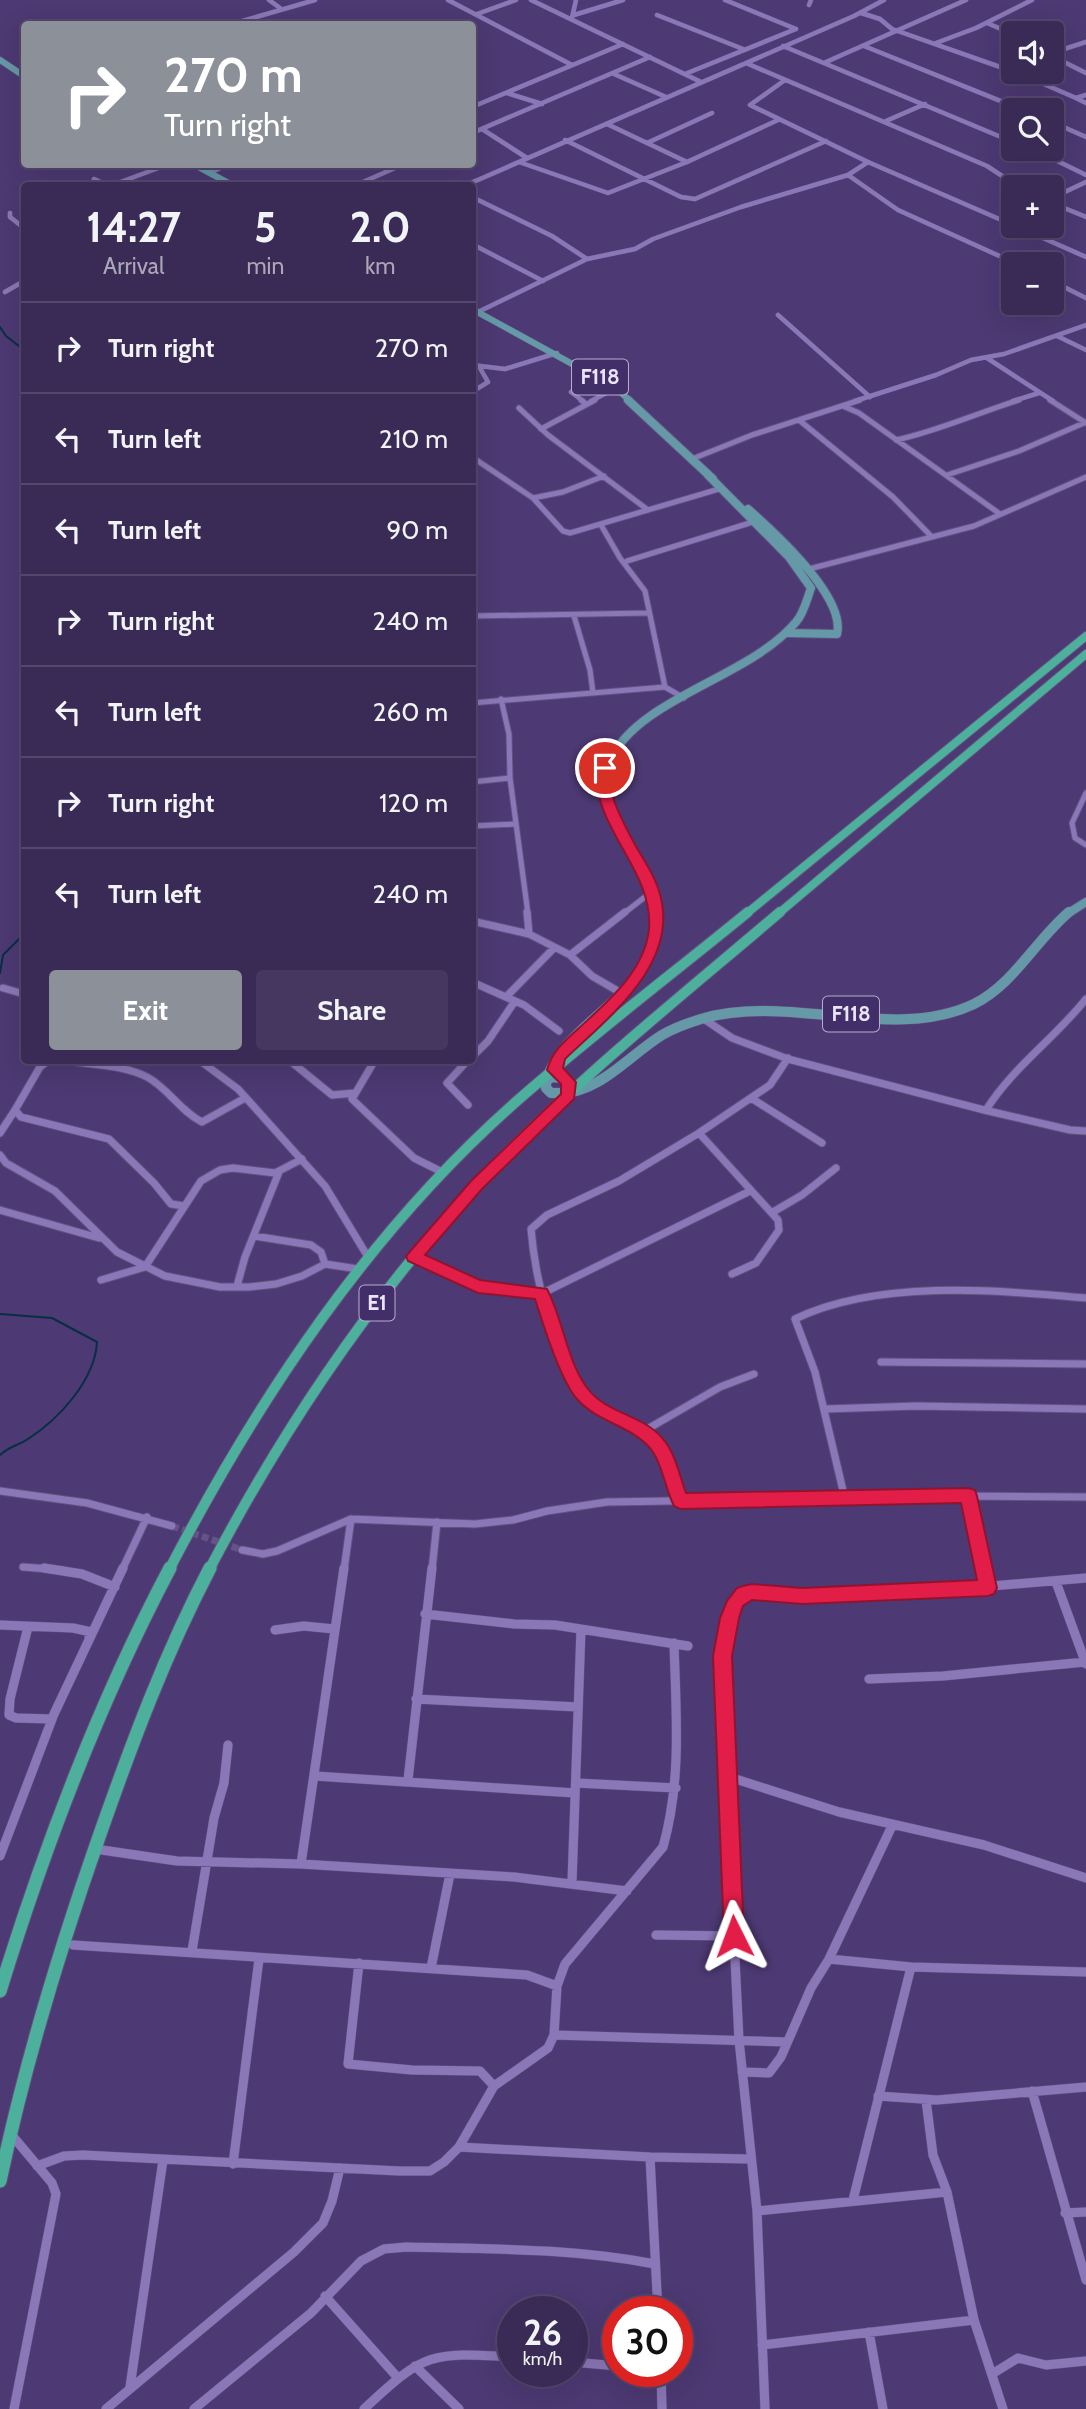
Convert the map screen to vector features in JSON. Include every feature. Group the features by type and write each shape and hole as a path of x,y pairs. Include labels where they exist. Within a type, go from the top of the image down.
{"highway":[{"name":"E1","path":"0,2181 29,2052 61,1944 134,1736 181,1628 293,1422 414,1256 477,1185 560,1083 1086,636"},
{"name":"E1","path":"0,1991 16,1935 61,1805 123,1663 180,1548 236,1449 358,1269 445,1174 771,919 913,803 1086,654"}],"main road":[{"path":"0,60 21,74"},
{"path":"201,168 227,182"},
{"name":"F118","path":"476,311 616,388 708,475 772,530 809,569 825,594 839,631 832,635 807,631 787,634"},
{"name":"F118","path":"560,1083 558,1057 623,995 649,956 656,929 653,892 609,809 603,781 605,768 619,744 634,729 787,634 808,605 811,588 792,561 708,475"},
{"name":"F118","path":"594,1084 665,1033 737,1011 771,1009 897,1019 926,1018 952,1012 991,994 1056,924 1086,902"},
{"path":"560,1083 594,1084"},
{"path":"560,1083 594,1084"}],"street":[{"path":"269,0 280,8"},
{"path":"241,21 314,0"},
{"path":"448,0 572,65"},
{"path":"477,14 516,0"},
{"path":"531,0 573,17 701,82"},
{"path":"538,3 549,0"},
{"path":"573,17 576,0"},
{"path":"573,17 623,0"},
{"path":"725,0 808,34"},
{"path":"473,182 565,140 747,64 884,0"},
{"path":"826,62 964,0"},
{"path":"936,43 987,23 1032,0"},
{"path":"860,13 1086,103"},
{"path":"657,15 743,49"},
{"path":"987,23 1001,29"},
{"path":"685,74 796,29"},
{"path":"1064,50 1086,42"},
{"path":"476,105 623,44"},
{"path":"783,46 1001,137"},
{"path":"864,46 1001,101"},
{"path":"476,131 650,57"},
{"path":"1064,61 1086,73"},
{"path":"747,64 886,121 1002,175"},
{"path":"614,74 666,97"},
{"path":"785,80 750,105 868,162 1001,219"},
{"path":"506,93 542,104"},
{"path":"1076,97 1086,95"},
{"path":"886,121 925,104"},
{"path":"647,143 712,113"},
{"path":"519,162 603,193 687,162 778,120"},
{"path":"607,124 687,162"},
{"path":"1064,127 1086,137"},
{"path":"482,129 493,137 512,144 527,158"},
{"path":"565,140 681,197 695,199 826,141"},
{"path":"1057,161 1086,175"},
{"path":"476,310 587,259 635,249 663,235 741,207 848,176 868,162"},
{"path":"120,182 158,168"},
{"path":"210,173 220,168"},
{"path":"363,182 395,168"},
{"path":"848,176 898,211 1001,257"},
{"path":"94,178 102,182"},
{"path":"1064,194 1086,182"},
{"path":"476,199 568,245 587,259"},
{"path":"1064,206 1086,216"},
{"path":"10,213 13,220 21,226"},
{"path":"1043,238 1086,257"},
{"path":"476,246 543,281"},
{"path":"5,292 21,283"},
{"path":"1064,287 1086,298"},
{"path":"778,315 870,397"},
{"path":"692,459 752,435 959,367 971,360 987,358 1086,325"},
{"path":"1057,336 1086,350"},
{"path":"476,366 520,367 557,353"},
{"path":"987,358 1085,423"},
{"path":"476,390 488,382 480,368"},
{"path":"586,404 571,392 598,376"},
{"path":"541,429 616,388"},
{"path":"896,440 933,432 950,422 1040,393"},
{"path":"843,406 859,413 1000,514"},
{"path":"519,408 541,429 648,510"},
{"path":"799,420 887,492 932,537"},
{"path":"947,475 1019,451 1085,423"},
{"path":"476,460 533,498 566,533 719,489"},
{"path":"533,498 563,492 604,476"},
{"path":"809,569 900,543 932,537 1000,514 1086,478"},
{"path":"627,561 753,522"},
{"path":"601,525 620,558 645,590 665,687"},
{"path":"476,616 648,613"},
{"path":"574,616 590,670 593,693"},
{"path":"476,702 665,687 684,698"},
{"path":"501,699 509,734 510,778 526,894 528,934"},
{"path":"476,782 510,778"},
{"path":"1086,793 1072,823 1075,838 1086,845"},
{"path":"476,826 516,824"},
{"path":"570,955 650,893"},
{"path":"476,922 528,934 570,955 592,976 623,995"},
{"path":"506,997 554,948"},
{"path":"476,984 515,1001 559,1031"},
{"path":"3,988 21,993"},
{"path":"986,1110 997,1091 1012,1074 1055,1034 1086,999"},
{"path":"476,1053 488,1041 515,1001"},
{"path":"704,1019 716,1030 738,1041 788,1058 986,1110 1070,1130 1085,1130"},
{"path":"680,1501 658,1445 643,1431 600,1410 581,1393 560,1348 541,1294 532,1248 534,1224 547,1215 619,1181 699,1133 770,1085 788,1058"},
{"path":"0,1133 44,1064"},
{"path":"99,1064 147,1077 192,1118 202,1122 245,1098"},
{"path":"203,1064 216,1076 239,1089 302,1159 340,1207 368,1257"},
{"path":"294,1064 332,1095 355,1093"},
{"path":"373,1064 352,1099 414,1158 445,1174"},
{"path":"464,1064 446,1083 468,1105"},
{"path":"751,1098 822,1143"},
{"path":"15,1110 21,1116 109,1139 163,1196 172,1204 184,1206"},
{"path":"699,1133 778,1220 779,1230 756,1263 732,1274"},
{"path":"0,1155 6,1163 61,1196 99,1238 118,1252 145,1266 196,1284 267,1285 311,1273 325,1264 358,1269"},
{"path":"101,1280 145,1266 201,1181 225,1167 239,1167 269,1174 279,1172 302,1159"},
{"path":"773,1212 802,1195 836,1168"},
{"path":"237,1286 243,1259 279,1172"},
{"path":"414,1256 478,1286 541,1294 750,1191"},
{"path":"0,1210 99,1238"},
{"path":"254,1236 312,1245 321,1252 325,1264"},
{"path":"845,1499 815,1372 795,1319 804,1312 860,1296 986,1293 1086,1298"},
{"path":"881,1362 1086,1364"},
{"path":"643,1431 720,1387 754,1374"},
{"path":"825,1409 916,1406 1086,1409"},
{"path":"0,1491 147,1517 172,1526"},
{"path":"968,1496 988,1588"},
{"path":"242,1550 263,1554 277,1551 351,1519 475,1524 513,1520 547,1511 607,1502 968,1496 1086,1497"},
{"path":"85,1646 147,1517"},
{"path":"301,1864 351,1519"},
{"path":"408,1780 437,1522"},
{"path":"23,1567 68,1570 102,1580 115,1587"},
{"path":"765,2409 757,2211 739,2040 726,1776 722,1656 729,1618 736,1601 743,1594 769,1592 820,1596 988,1588 1056,1583 1086,1577"},
{"path":"869,1679 943,1676 1086,1663 1056,1583"},
{"path":"425,1614 581,1629 636,1640 688,1646"},
{"path":"0,1625 73,1628 91,1632 52,1719 0,1856"},
{"path":"275,1630 303,1626 334,1629"},
{"path":"28,1627 10,1699 9,1715 16,1718 52,1719"},
{"path":"572,1882 581,1629"},
{"path":"37,2166 64,2156 83,2155 430,2171 444,2162 459,2147 494,2086 548,2048 554,2035 557,1986 565,1964 663,1847 676,1788 674,1643"},
{"path":"416,1699 578,1707"},
{"path":"192,1951 219,1795 224,1783 228,1745"},
{"path":"315,1776 575,1788 676,1788"},
{"path":"726,1776 839,1812 984,1845 1086,1878"},
{"path":"742,2072 769,2073 781,2057 811,1988 829,1959 892,1826"},
{"path":"95,1849 207,1862 301,1864 572,1882 626,1891"},
{"path":"431,1968 450,1874"},
{"path":"656,1935 734,1936"},
{"path":"73,1945 527,1975 557,1986"},
{"path":"233,2164 259,1959"},
{"path":"829,1959 911,1967 1086,1972"},
{"path":"359,1963 348,2064 412,2070 480,2071 494,2086"},
{"path":"853,2200 911,1967"},
{"path":"554,2035 787,2042"},
{"path":"878,2096 926,2100 1086,2087"},
{"path":"1032,2091 1086,2280"},
{"path":"926,2100 933,2155 947,2193 974,2320 1003,2409"},
{"path":"10,2133 52,2183 56,2194 14,2409"},
{"path":"459,2147 650,2157 750,2159"},
{"path":"650,2157 656,2296"},
{"path":"130,2388 163,2160"},
{"path":"106,2409 119,2406 130,2388 294,2252 323,2223 332,2201 340,2168"},
{"path":"757,2211 947,2193"},
{"path":"1065,2213 1086,2212"},
{"path":"194,2409 311,2313 325,2296 376,2251 450,2248 588,2254 655,2264"},
{"path":"325,2296 398,2378"},
{"path":"762,2345 974,2320"},
{"path":"869,2332 883,2409"},
{"path":"363,2409 398,2378 432,2357 453,2354 497,2356"},
{"path":"992,2374 1018,2358 1046,2365 1086,2361"},
{"path":"415,2366 458,2409"},
{"path":"661,2387 662,2409"}],"waterway":[{"path":"0,327 6,336 21,348"},
{"path":"0,973 3,955 21,937"},
{"path":"0,1314 52,1318 97,1342 90,1370 63,1410 40,1431 0,1455"}],"tunnel":[{"path":"172,1526 242,1550"}],"route":[{"path":"605,768 603,781 609,809 653,892 656,929 649,956 623,995 558,1057 555,1070 569,1082 569,1095 501,1160 414,1256 478,1286 541,1294 560,1348 581,1393 592,1405 643,1431 658,1445 680,1501 968,1496 988,1588 802,1596 752,1592 743,1594 736,1601 729,1618 722,1656 734,1936"}]}
